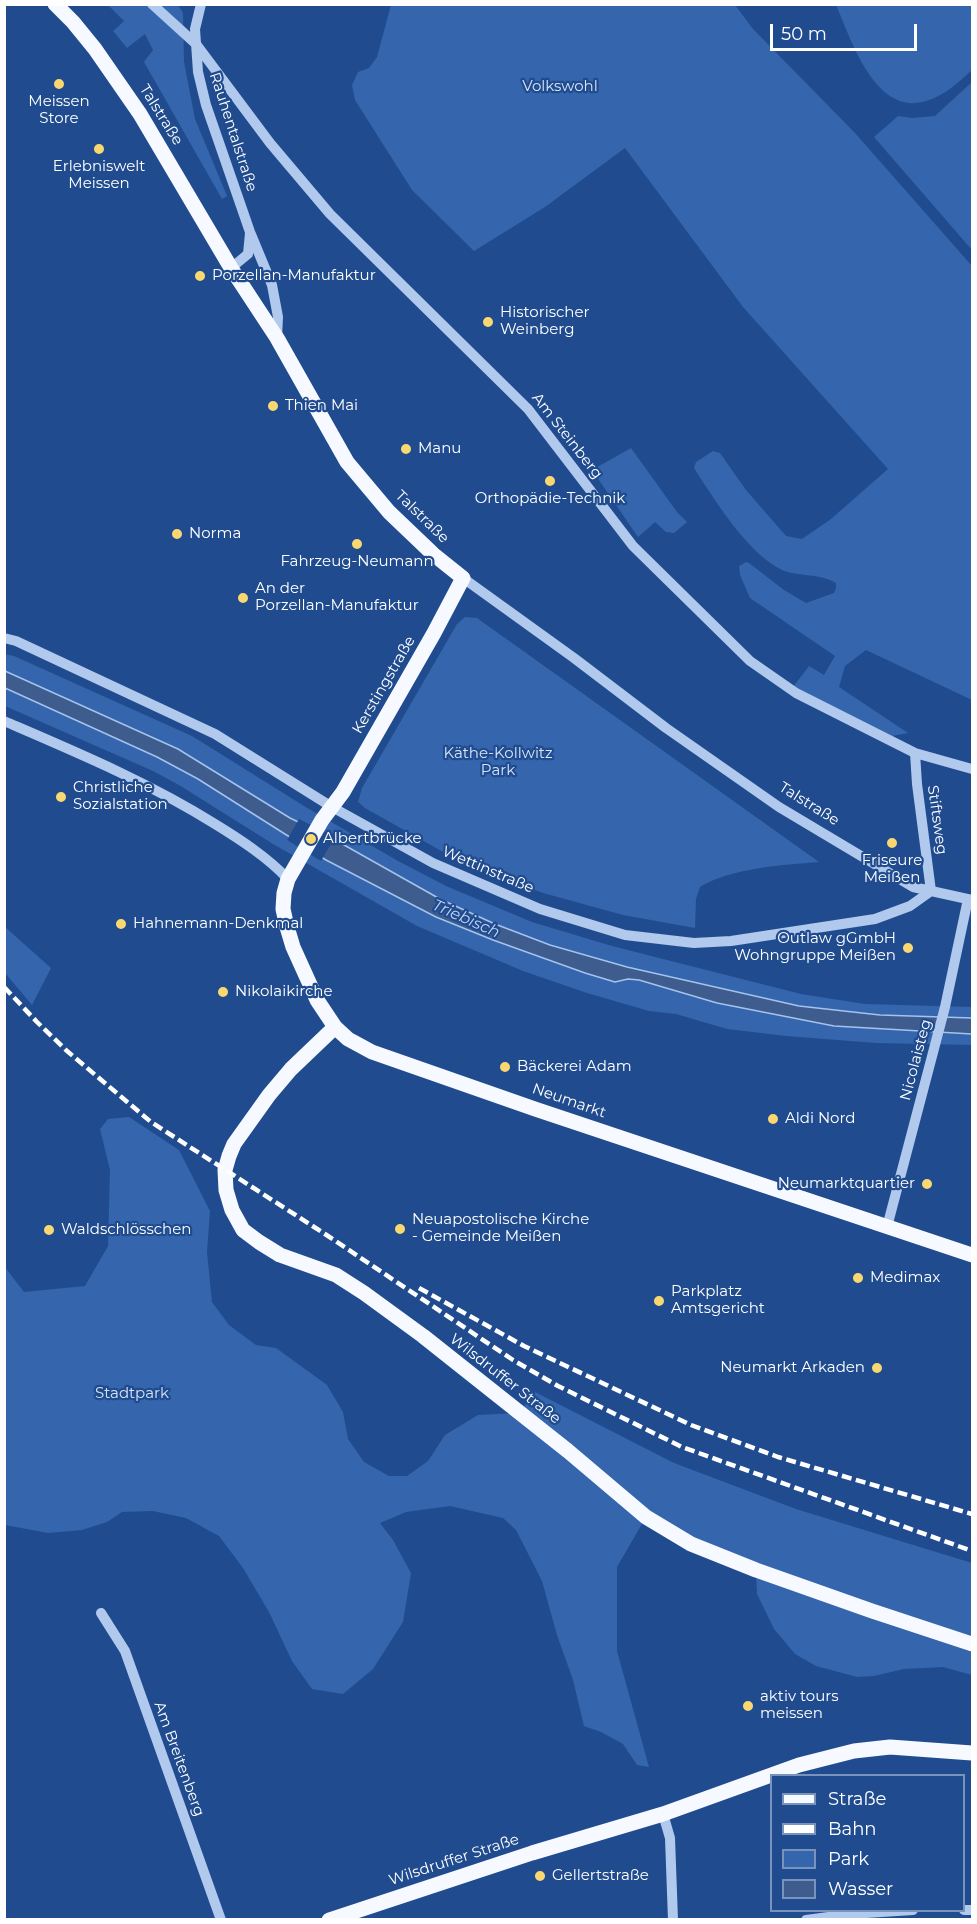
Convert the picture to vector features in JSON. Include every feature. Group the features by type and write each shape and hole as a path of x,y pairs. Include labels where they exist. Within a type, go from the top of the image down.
{"main road":[{"name":"Talstraße","path":"55,4 95,49 140,114 231,268 277,338 347,462 389,512 433,554 463,578"},
{"name":"Kerstingstraße","path":"327,813 343,792 422,656 463,578"},
{"name":"Neumarkt","path":"327,813 288,879 283,909 290,937 316,1000 335,1027 348,1039 372,1052 535,1109 972,1255"},
{"name":"Wilsdruffer Straße","path":"335,1027 291,1069 269,1095 228,1156 225,1170 226,1190 232,1210 243,1230 280,1255 336,1275 364,1293 423,1336 646,1516 691,1544 819,1593 972,1644"},
{"name":"Wilsdruffer Straße","path":"774,1774 854,1751 890,1747 972,1753"},
{"name":"Wilsdruffer Straße","path":"329,1920 532,1853 663,1814 770,1775"}],"street":[{"path":"152,4 196,44"},
{"name":"Rauhentalstraße","path":"201,4 197,16 198,72 206,105 250,232 272,285 278,318 277,338"},
{"name":"Am Steinberg","path":"196,44 270,143 330,214 528,409 633,546 750,662 796,693 915,753 972,769"},
{"path":"231,268 248,254 250,232"},
{"name":"Talstraße","path":"463,578 666,728 779,807 914,886 970,900"},
{"name":"Wettinstraße","path":"4,638 16,641 215,734 327,813 433,864 540,909 625,935 694,944 731,941 875,919 910,906 931,891"},
{"path":"4,721 135,778 182,803 276,866 288,879"},
{"name":"Stiftsweg","path":"915,753 931,891"},
{"name":"Nicolaisteg","path":"887,1227 945,1007 970,900"},
{"name":"Am Breitenberg","path":"101,1613 125,1652 221,1920"},
{"path":"663,1814 670,1838 673,1920"},
{"path":"806,1920 851,1914 892,1912"}],"green space":[{"path":"108,5 178,5 183,13 184,62 195,119 227,196 222,199 144,62 153,50 145,34 127,48 113,31 124,21"},
{"name":"Volkswohl","path":"391,5 735,5 753,29 855,133 972,266 972,700 866,650 845,666 839,687 908,733 892,736 793,687 809,666 824,675 835,656 750,598 740,575 739,566 746,562 749,563 784,590 806,603 834,593 836,583 823,578 782,570 757,552 744,539 711,495 694,468 696,462 713,451 720,453 746,490 786,536 802,539 831,519 888,469 743,307 625,148 545,207 474,251 412,190 355,100 352,85 358,72 369,68 377,57"},
{"path":"836,5 972,5 972,70 951,88 933,99 908,103 893,98 879,87 868,72 849,37"},
{"path":"972,82 972,250 874,137 898,116 912,118 935,116"},
{"path":"631,448 677,512 687,522 674,533 666,532 655,522 638,537 592,470"},
{"name":"Käthe-Kollwitz Park","path":"465,617 477,618 819,862 773,866 742,872 700,887 696,899 695,928 623,915 543,893 459,861 365,808 358,802 362,788 457,624"},
{"path":"4,654 14,656 192,736 398,861 446,886 532,922 612,946 801,994 865,1004 972,1007 972,1018 880,1015 799,1006 627,967 551,945 495,924 440,899 337,841 290,818 178,749 5,671"},
{"path":"4,688 157,757 198,779 326,860 436,917 493,940 615,982 628,979 639,980 717,1003 834,1026 972,1034 972,1045 876,1043 727,1029 676,1014 649,1011 523,971 417,926 273,844 153,771 5,706"},
{"path":"5,927 51,968 32,1005 5,973"},
{"name":"Stadtpark","path":"129,1117 179,1150 210,1211 207,1252 212,1302 229,1325 256,1345 276,1348 327,1385 343,1412 348,1439 364,1462 389,1476 407,1476 428,1461 445,1435 478,1415 519,1413 535,1392 674,1463 796,1509 972,1563 972,1675 943,1667 904,1669 874,1676 857,1677 816,1666 795,1654 774,1629 757,1594 756,1570 646,1517 617,1567 617,1651 649,1767 637,1765 623,1744 584,1726 573,1680 557,1635 542,1581 516,1530 503,1518 450,1506 406,1512 380,1523 393,1540 411,1573 403,1622 373,1669 343,1694 312,1689 292,1661 269,1612 243,1568 219,1536 186,1518 153,1511 122,1512 107,1522 82,1530 48,1533 5,1525 4,1266 24,1292 85,1286 108,1246 110,1170 100,1129 108,1119"}],"water":[{"name":"Triebisch","path":"5,671 178,749 290,818 337,841 440,899 495,924 550,945 627,967 799,1006 880,1015 972,1018 972,1034 834,1026 717,1003 639,980 628,979 615,982 493,940 436,917 326,860 198,779 157,757 5,688"}],"pier":[{"path":"299,819 335,837 321,861 287,840"}],"railway":[{"path":"4,987 67,1051 151,1122 325,1234 513,1360 558,1386 682,1447 972,1551"},
{"path":"419,1288 524,1346 691,1425 778,1457 972,1514"}],"place":[{"name":"Meissen Store","path":"59,84"},
{"name":"Erlebniswelt Meissen","path":"99,149"},
{"name":"Porzellan-Manufaktur","path":"200,276"},
{"name":"Historischer Weinberg","path":"488,322"},
{"name":"Thien Mai","path":"273,406"},
{"name":"Manu","path":"406,449"},
{"name":"Orthopädie-Technik","path":"550,481"},
{"name":"Norma","path":"177,534"},
{"name":"Fahrzeug-Neumann","path":"357,544"},
{"name":"An der Porzellan-Manufaktur","path":"243,598"},
{"name":"Christliche Sozialstation","path":"61,797"},
{"name":"Albertbrücke","path":"311,839"},
{"name":"Friseure Meißen","path":"892,843"},
{"name":"Hahnemann-Denkmal","path":"121,924"},
{"name":"Outlaw gGmbH Wohngruppe Meißen","path":"908,948"},
{"name":"Nikolaikirche","path":"223,992"},
{"name":"Bäckerei Adam","path":"505,1067"},
{"name":"Aldi Nord","path":"773,1119"},
{"name":"Neumarktquartier","path":"927,1184"},
{"name":"Neuapostolische Kirche - Gemeinde Meißen","path":"400,1229"},
{"name":"Waldschlösschen","path":"49,1230"},
{"name":"Medimax","path":"858,1278"},
{"name":"Parkplatz Amtsgericht","path":"659,1301"},
{"name":"Neumarkt Arkaden","path":"877,1368"},
{"name":"aktiv tours meissen","path":"748,1706"},
{"name":"Gellertstraße","path":"540,1876"}]}
